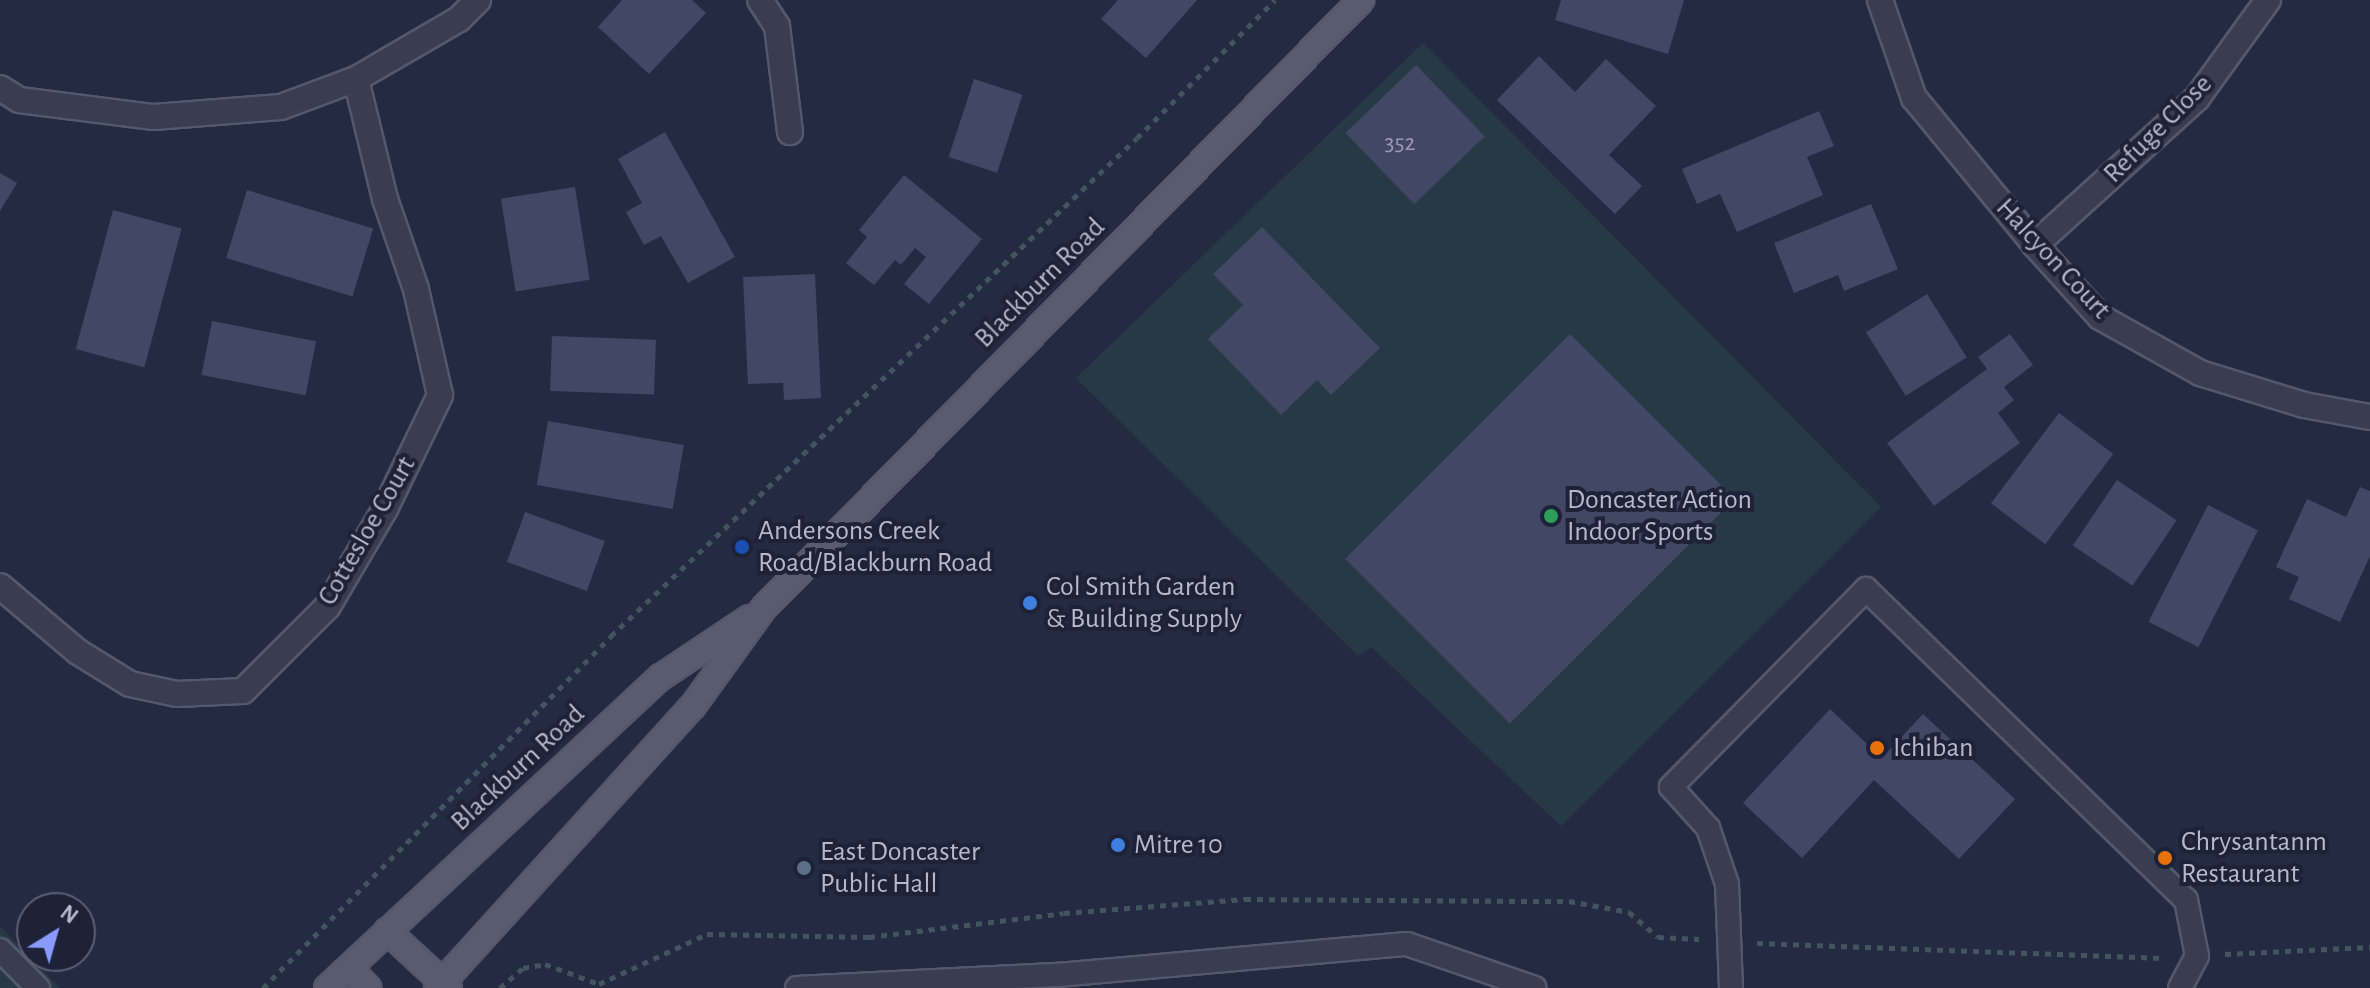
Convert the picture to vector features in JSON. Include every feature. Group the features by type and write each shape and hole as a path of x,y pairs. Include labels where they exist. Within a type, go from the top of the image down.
{"main road":[{"name":"Blackburn Road","path":"443,986 693,706 763,609 1361,0"},
{"name":"Blackburn Road","path":"327,988 661,677 763,609"},
{"path":"387,931 443,986"},
{"path":"349,968 368,988"}],"street":[{"path":"0,88 19,100 154,117 281,107 356,79 459,19 478,0"},
{"path":"760,0 777,26 790,132"},
{"name":"Halcyon Court","path":"1880,0 1914,98 2035,245 2100,317 2200,373 2304,405 2370,417"},
{"name":"Refuge Close","path":"2035,245 2197,98 2268,0"},
{"name":"Cottesloe Court","path":"0,586 78,652 130,684 177,694 243,691 328,606 385,509 440,395 416,289 385,199 356,79"}],"lane":[{"path":"1731,988 1727,884 1708,828 1671,787 1866,589 2186,900 2197,956 2180,988"},
{"path":"797,988 1058,975 1407,944 1535,988"},
{"path":"0,950 38,988"}],"path":[{"path":"263,988 611,636 1126,149 1275,0"}],"shaded area":[{"path":"1423,43 1881,507 1561,826 1371,647 1358,656 1076,378"},
{"path":"0,926 16,943 16,972 45,972 60,988 0,988"}],"building":[{"path":"622,0 692,0 706,13 649,74 598,27"},
{"path":"1118,0 1197,0 1146,58 1101,19"},
{"path":"1561,0 1684,0 1668,54 1555,20"},
{"path":"1539,56 1575,92 1606,59 1656,106 1609,155 1642,186 1615,214 1497,100"},
{"path":"1416,65 1485,136 1414,204 1346,133"},
{"path":"974,79 1023,95 997,173 949,157"},
{"path":"1819,111 1834,146 1807,157 1823,195 1737,232 1720,194 1697,204 1682,169"},
{"path":"665,132 735,257 688,283 661,236 644,245 626,212 642,203 618,159"},
{"path":"0,173 17,183 0,211"},
{"path":"904,175 982,239 929,304 904,284 926,257 915,248 901,265 895,260 874,285 846,263 867,237 859,230"},
{"path":"575,187 590,280 516,292 501,199"},
{"path":"247,190 373,229 352,296 226,258"},
{"path":"1871,204 1898,269 1844,291 1838,275 1794,293 1774,243"},
{"path":"113,210 182,228 144,367 76,349"},
{"path":"1262,227 1380,348 1331,395 1317,380 1281,415 1208,339 1243,305 1213,274"},
{"path":"815,274 821,398 784,400 783,383 748,384 743,277"},
{"path":"1927,294 1967,358 1906,396 1866,332"},
{"path":"212,321 316,341 306,395 202,375"},
{"path":"1570,334 1735,499 1510,724 1345,559"},
{"path":"2010,334 2033,365 2004,387 2014,400 1998,413 2020,443 1934,506 1887,443 1987,369 1978,357"},
{"path":"552,336 656,340 654,395 550,391"},
{"path":"2059,413 2113,454 2045,544 1991,503"},
{"path":"548,421 684,445 673,509 537,485"},
{"path":"2117,480 2177,520 2133,586 2073,545"},
{"path":"2360,487 2370,491 2370,556 2340,622 2289,599 2299,577 2276,567 2307,499 2346,517"},
{"path":"2208,505 2258,530 2198,647 2149,622"},
{"path":"525,512 605,541 587,591 507,562"},
{"path":"1830,709 1882,758 1923,714 2015,799 1959,859 1874,780 1802,858 1743,803"}],"place":[{"name":"Doncaster Action Indoor Sports","path":"1551,516"},
{"name":"Andersons Creek Road/Blackburn Road","path":"742,547"},
{"name":"Col Smith Garden & Building Supply","path":"1030,603"},
{"name":"Ichiban","path":"1877,748"},
{"name":"Mitre 10","path":"1118,845"},
{"name":"Chrysantanm Restaurant","path":"2165,858"},
{"name":"East Doncaster Public Hall","path":"804,868"}]}
